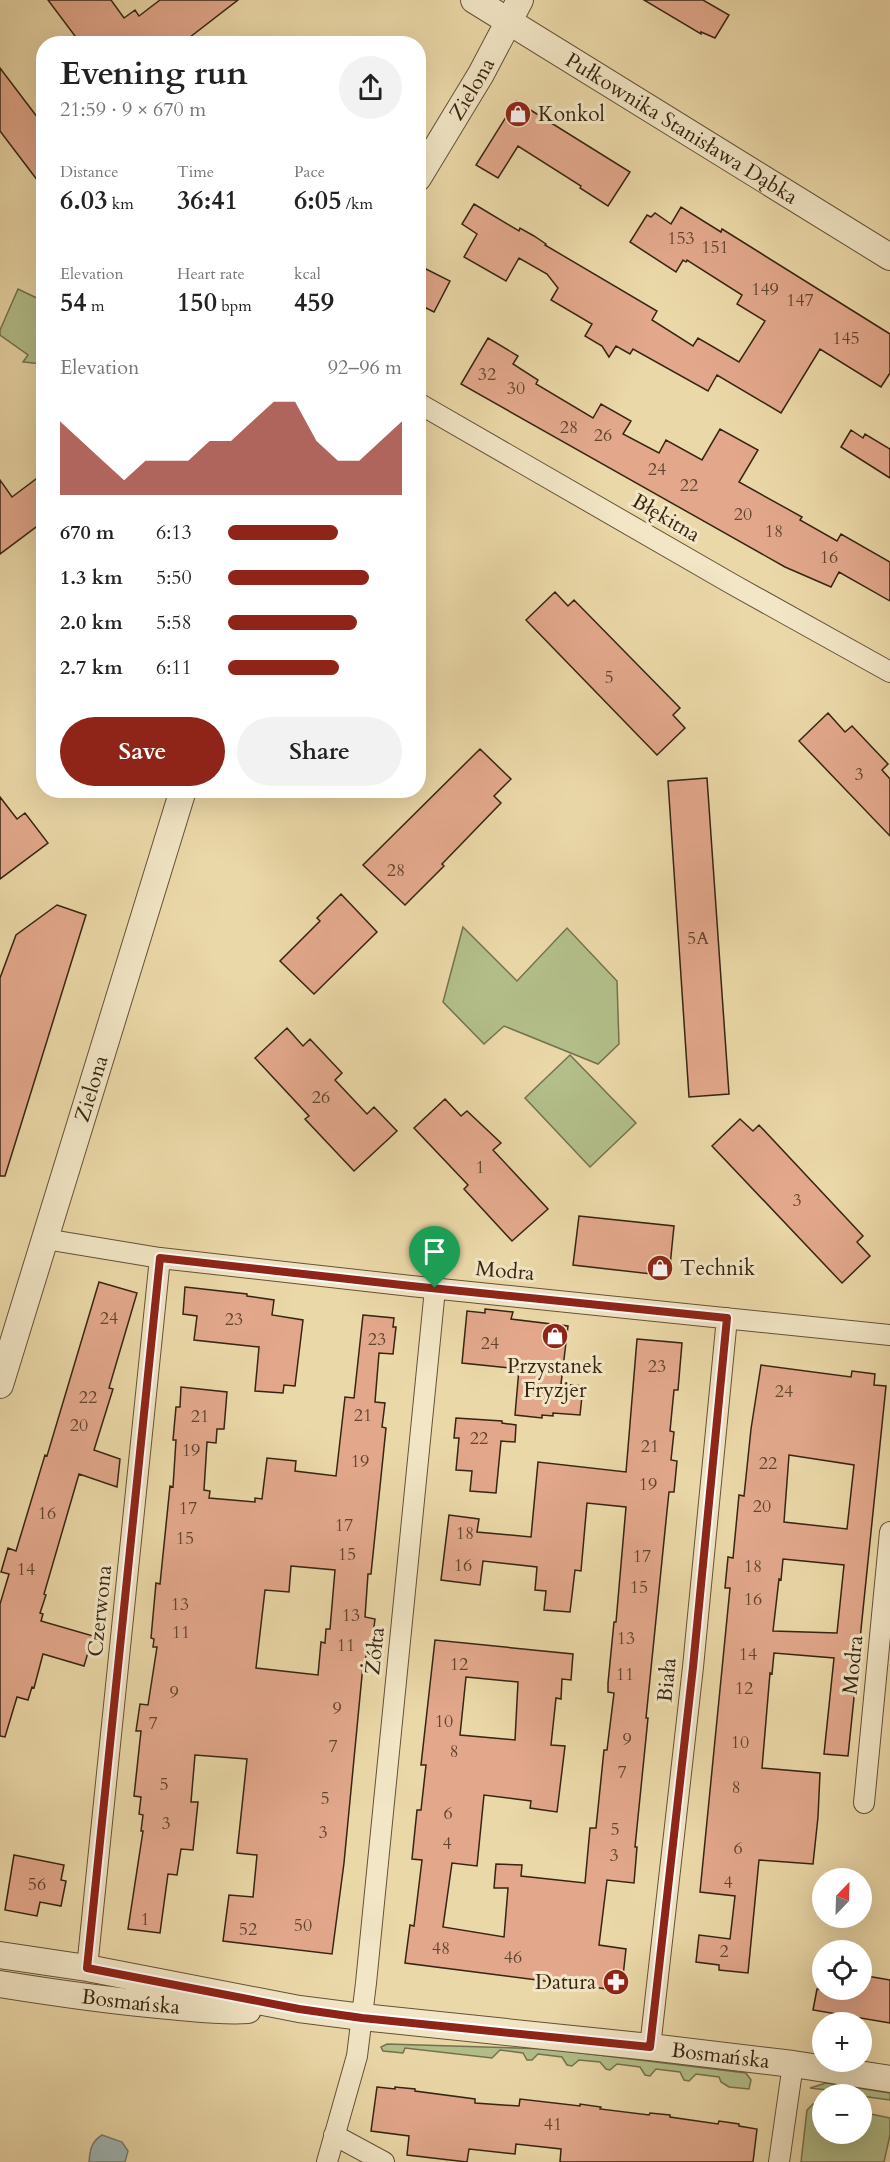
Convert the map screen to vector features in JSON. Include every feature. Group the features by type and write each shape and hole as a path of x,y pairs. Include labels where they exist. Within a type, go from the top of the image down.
{"street":[{"name":"Pułkownika Stanisława Dąbka","path":"474,0 515,11 890,257"},
{"name":"Zielona","path":"426,165 481,74 515,11"},
{"name":"Błękitna","path":"426,408 890,672"},
{"name":"Zielona","path":"0,1385 181,798"},
{"name":"Modra","path":"45,1239 160,1258 890,1335"},
{"name":"Czerwona","path":"87,1968 160,1258"},
{"name":"Żółta","path":"327,2162 352,2077 362,2018 435,1288"},
{"name":"Biała","path":"650,2047 693,1667 727,1318"},
{"name":"Modra","path":"864,1803 890,1532"},
{"name":"Bosmańska","path":"0,1955 87,1968 299,2009 362,2018 650,2047 793,2064 890,2079"},
{"name":"Bosmańska","path":"0,1984 78,1997 230,2011 299,2009"},
{"path":"779,2162 793,2064"},
{"path":"334,2135 384,2162"}],"green space":[{"path":"18,289 36,298 36,363 23,362 28,355 0,335 0,330"},
{"path":"463,927 517,981 567,928 617,981 619,1044 598,1064 504,1026 484,1044 443,1002"},
{"path":"570,1055 636,1123 590,1167 525,1098"},
{"path":"387,2044 549,2049 746,2073 751,2080 749,2089 729,2087 721,2082 719,2077 696,2074 689,2081 684,2080 680,2072 656,2069 650,2076 645,2075 640,2067 617,2064 610,2070 600,2062 579,2060 572,2066 567,2065 562,2057 538,2054 532,2060 527,2060 523,2053 500,2050 492,2058 405,2048 403,2053 383,2051 381,2047"},
{"path":"872,2090 890,2093 890,2100 872,2098"},
{"path":"812,2105 812,2144 872,2144 872,2114 890,2118 890,2135 884,2162 801,2162 807,2110"}],"water":[{"path":"102,2135 122,2142 128,2151 125,2162 89,2162 95,2140"}],"building":[{"path":"48,0 111,0 124,18 135,10 139,16 160,0 238,0 191,36 75,36"},
{"path":"644,0 703,0 729,15 715,38 701,32 701,34"},
{"path":"0,68 36,115 36,178 0,131"},
{"path":"516,101 630,172 608,206 518,146 498,178 476,165"},
{"path":"474,204 519,231 520,228 534,236 545,245 657,311 652,320 693,346 698,338 739,362 765,321 737,304 742,295 687,260 686,262 683,260 676,272 630,242 647,215 651,217 655,213 671,224 681,207 721,232 722,229 890,334 890,373 881,387 820,349 781,413 717,375 708,391 633,349 630,354 616,346 609,357 602,346 585,336 592,324 551,300 558,288 547,274 519,258 506,281 464,257 477,234 462,224"},
{"path":"426,269 450,281 434,312 426,308"},
{"path":"488,338 518,356 513,364 538,380 536,384 593,418 601,404 631,421 623,434 659,453 666,440 702,460 720,429 758,450 739,482 802,517 800,520 837,541 841,534 890,562 890,601 839,572 831,587 785,567 461,384"},
{"path":"851,430 863,438 865,434 890,449 890,478 841,447"},
{"path":"36,479 36,527 0,554 0,480 12,497"},
{"path":"555,592 568,606 574,600 680,708 673,715 685,728 657,755 526,620"},
{"path":"828,713 845,732 852,726 888,764 882,770 890,779 890,836 799,741"},
{"path":"480,749 511,779 494,796 501,803 405,905 363,865"},
{"path":"707,778 729,1094 689,1097 668,781"},
{"path":"0,797 17,819 25,813 48,843 0,879"},
{"path":"341,894 377,932 314,994 280,961 320,921 317,918"},
{"path":"57,905 86,915 5,1176 0,1176 0,978 16,935"},
{"path":"287,1028 303,1046 310,1039 342,1073 335,1080 367,1114 374,1107 397,1131 354,1171 305,1119 309,1116 255,1058"},
{"path":"445,1099 461,1116 467,1111 501,1143 493,1150 548,1209 512,1241 464,1189 468,1185 414,1128"},
{"path":"740,1119 753,1131 759,1125 863,1236 857,1242 870,1256 842,1283 712,1146"},
{"path":"579,1216 674,1226 669,1276 573,1265"},
{"path":"99,1282 137,1293 109,1388 113,1389 94,1450 120,1459 117,1487 79,1474 40,1613 43,1614 41,1621 93,1636 84,1666 43,1654 34,1688 32,1687 28,1700 17,1697 5,1737 0,1736 0,1604 9,1574 1,1572 8,1548 16,1551"},
{"path":"185,1287 247,1294 247,1296 274,1300 272,1315 303,1320 295,1386 284,1385 283,1393 255,1391 259,1347 194,1340 197,1316 183,1314"},
{"path":"485,1309 513,1312 511,1319 568,1326 561,1384 583,1386 580,1415 553,1413 553,1416 542,1415 542,1418 515,1415 519,1369 462,1363 467,1311 485,1313"},
{"path":"363,1315 394,1318 393,1327 396,1327 393,1354 379,1353 375,1402 385,1403 382,1427 386,1428 365,1617 375,1619 371,1649 367,1648 365,1665 363,1665 344,1863 332,1954 223,1941 229,1895 253,1897 257,1855 237,1853 247,1759 195,1755 191,1802 198,1802 193,1850 181,1849 177,1875 168,1874 160,1933 128,1929 143,1831 141,1831 143,1815 139,1814 141,1797 134,1796 141,1731 136,1731 140,1704 148,1705 157,1647 153,1647 154,1639 151,1638 156,1583 160,1584 170,1486 173,1487 176,1440 173,1440 176,1407 180,1407 181,1387 227,1392 224,1429 217,1429 216,1443 207,1442 204,1490 210,1491 209,1498 255,1502 255,1498 262,1499 267,1458 296,1461 295,1471 336,1476 345,1397 354,1398","holes":["291,1566 335,1570 330,1629 326,1629 325,1643 321,1642 318,1675 256,1668 265,1590 289,1592"]},
{"path":"637,1339 682,1343 678,1390 674,1390 670,1431 674,1432 671,1460 677,1461 674,1492 669,1492 667,1511 646,1718 648,1718 635,1847 637,1847 634,1883 607,1880 599,1945 626,1949 622,1985 615,1990 405,1963 410,1925 414,1926 422,1860 412,1859 417,1810 421,1810 426,1765 421,1765 435,1640 573,1654 571,1680 562,1679 561,1699 556,1698 551,1745 565,1746 557,1812 530,1808 531,1801 484,1795 477,1866 452,1863 443,1927 504,1937 508,1888 494,1888 496,1864 522,1865 521,1876 585,1883 590,1828 596,1828 604,1750 607,1750 614,1693 608,1692 608,1683 626,1507 587,1503 581,1571 575,1570 570,1612 544,1610 546,1591 535,1590 537,1567 483,1561 480,1585 441,1580 449,1515 479,1519 477,1532 531,1537 538,1462 626,1472","holes":["466,1677 518,1682 515,1740 460,1735"]},
{"path":"761,1365 851,1377 852,1371 875,1374 874,1385 886,1386 848,1756 824,1754 834,1658 774,1653 772,1674 770,1673 762,1768 820,1773 818,1817 813,1864 759,1860 748,1973 719,1970 719,1965 696,1962 699,1935 730,1939 735,1896 700,1892 730,1588 725,1588 728,1557 733,1558 739,1495 744,1496","holes":["789,1455 854,1465 847,1529 784,1522","783,1559 844,1565 837,1633 773,1631"]},
{"path":"456,1418 502,1421 502,1423 516,1425 515,1442 501,1441 496,1493 470,1491 472,1471 456,1470 459,1438 454,1438"},
{"path":"14,1855 64,1865 61,1880 66,1881 61,1906 40,1902 37,1916 5,1910"},
{"path":"872,1977 890,1980 890,2023 872,2020 872,2012 813,2010 815,2000 872,2000"},
{"path":"377,2087 415,2089 415,2091 475,2099 475,2103 519,2106 520,2099 580,2106 580,2104 649,2115 650,2113 670,2115 670,2117 718,2124 719,2121 739,2124 739,2126 757,2129 753,2162 560,2162 561,2149 516,2144 515,2154 469,2149 467,2162 407,2155 409,2136 371,2131"}],"place":[{"name":"Konkol","path":"518,114"},
{"name":"Technik","path":"660,1268"},
{"name":"Przystanek Fryzjer","path":"555,1336"},
{"name":"Datura","path":"616,1982"}],"route":[{"path":"160,1258 435,1288 727,1318 693,1667 650,2047 362,2018 299,2009 87,1968 160,1258"}]}
